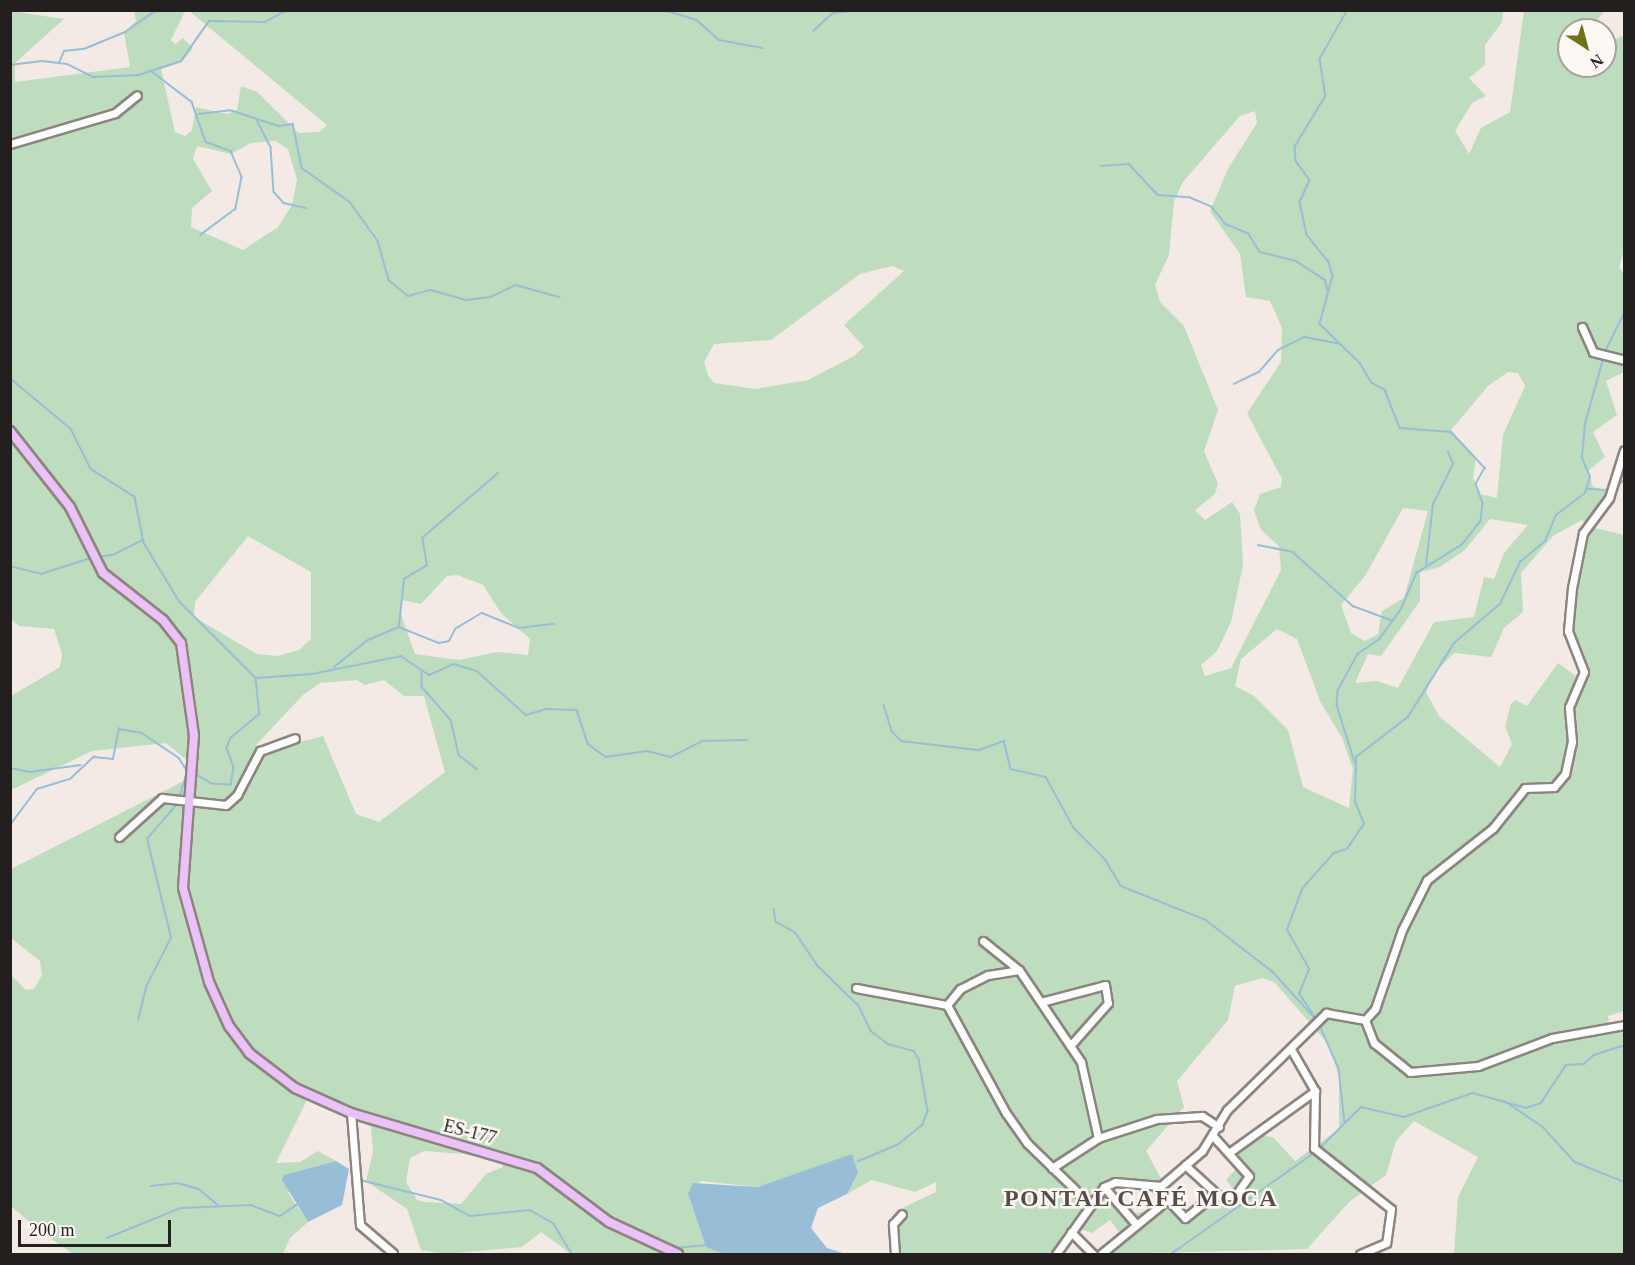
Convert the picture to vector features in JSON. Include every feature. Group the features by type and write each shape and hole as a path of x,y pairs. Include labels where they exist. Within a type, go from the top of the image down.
{"main road":[{"name":"ES-177","path":"10,431 62,496 103,573 163,620 181,643 194,735 182,866 186,908 221,1012 249,1053 295,1088 351,1113 537,1168 609,1222 678,1254"}],"street":[{"path":"10,144 115,113 137,95"},
{"path":"1582,327 1593,352 1624,360"},
{"path":"1365,1020 1375,1009 1402,930 1427,880 1493,828 1526,788 1554,787 1566,774 1572,742 1569,707 1584,672 1568,631 1572,588 1583,533 1609,498 1624,450"},
{"path":"119,837 155,801 189,797 226,805 237,795 260,751 295,738"},
{"path":"983,941 1020,970 1081,1062 1098,1138"},
{"path":"947,1005 960,990 988,975 1020,970"},
{"path":"1041,1002 1105,985 1108,1003 1070,1046"},
{"path":"856,988 947,1005"},
{"path":"947,1005 1006,1113 1052,1168 1090,1204"},
{"path":"1056,1254 1104,1187 1115,1182 1156,1187 1185,1165 1214,1137 1227,1110 1292,1051 1326,1013 1365,1020"},
{"path":"1365,1020 1374,1043 1410,1072 1478,1066 1552,1038 1624,1026"},
{"path":"1292,1051 1315,1091 1315,1150 1391,1209 1386,1243 1360,1254"},
{"path":"1230,1152 1315,1091"},
{"path":"351,1113 360,1225 393,1253"},
{"path":"1052,1168 1098,1138 1187,1114 1219,1127"},
{"path":"1156,1187 1166,1201 1185,1218 1209,1197 1235,1196 1249,1178 1230,1152 1214,1137"},
{"path":"1185,1165 1221,1197"},
{"path":"1104,1187 1136,1223"},
{"path":"1101,1254 1136,1223 1166,1201"},
{"path":"895,1254 893,1224 902,1214"},
{"path":"1071,1232 1093,1254"}],"green space":[{"path":"11,11 64,19 15,63 15,82 130,67 124,33 136,21 134,11 185,11 171,40 175,44 183,38 193,48 182,62 161,69 175,132 185,136 192,130 196,107 227,114 237,110 241,86 257,92 299,133 319,132 327,125 189,11 1503,11 1502,22 1485,45 1485,65 1469,78 1486,96 1472,103 1455,131 1469,154 1481,128 1510,112 1524,11 1604,11 1599,18 1557,18 1557,78 1617,78 1617,38 1624,35 1624,250 1619,267 1624,274 1624,372 1606,381 1617,415 1593,432 1605,457 1588,471 1593,487 1617,492 1595,528 1624,535 1624,1011 1608,1016 1610,1032 1624,1029 1624,1254 1454,1254 1458,1197 1478,1157 1414,1121 1396,1141 1386,1175 1349,1202 1307,1249 1108,1254 1123,1237 1110,1220 1092,1233 1069,1225 1050,1254 891,1254 888,1223 900,1209 936,1192 936,1182 915,1192 872,1180 847,1194 858,1173 817,1167 758,1187 701,1181 688,1194 706,1247 724,1254 571,1254 541,1232 522,1247 446,1254 421,1250 407,1209 366,1181 373,1152 371,1127 309,1096 276,1163 300,1162 318,1151 336,1161 307,1169 288,1193 308,1222 290,1238 283,1254 73,1254 36,1228 11,1206 10,974 26,990 34,989 42,975 40,961 11,938 11,869 186,780 188,761 166,743 92,751 11,790 11,696 60,667 62,654 54,629 19,626 11,619","holes":["1255,111 1257,123 1228,169 1210,211 1240,254 1246,297 1270,301 1282,328 1281,362 1247,413 1282,479 1281,487 1260,494 1254,510 1261,530 1279,546 1281,570 1231,668 1205,676 1201,665 1217,651 1231,622 1243,565 1240,514 1232,502 1205,520 1195,510 1215,494 1218,484 1204,451 1218,410 1184,326 1160,302 1155,285 1169,255 1174,201 1183,182 1240,116","275,141 288,149 297,180 292,205 278,227 243,250 191,227 192,208 212,191 193,159 197,146 231,154 251,143","892,266 904,271 844,325 864,347 854,356 808,380 755,389 714,383 708,375 704,362 714,344 771,340 860,274","1508,372 1518,373 1525,386 1503,435 1497,498 1480,494 1473,478 1476,457 1451,430 1488,386","1403,508 1428,511 1404,598 1382,611 1378,634 1365,641 1351,633 1341,605 1365,576","1490,519 1528,525 1504,553 1494,579 1484,577 1474,617 1434,622 1398,688 1377,681 1355,683 1368,654 1381,656 1420,601 1420,572 1440,567 1465,550","1582,520 1589,527 1570,623 1586,670 1581,680 1558,663 1527,706 1515,700 1511,704 1505,726 1512,744 1500,767 1439,716 1426,692 1433,674 1454,653 1491,657 1504,628 1523,612 1521,573 1553,536","248,536 311,572 311,639 299,650 278,656 257,654 194,617 195,602","457,575 483,585 501,613 530,639 528,655 497,652 459,660 415,654 400,612 402,600 421,604 447,576","1277,629 1297,639 1320,701 1342,738 1353,769 1349,808 1303,787 1288,730 1254,696 1235,686 1241,659","357,680 365,685 384,680 404,696 424,696 445,772 379,822 356,814 323,736 258,753 256,745 303,695 320,683","1262,978 1275,983 1330,1046 1339,1076 1339,1129 1295,1161 1274,1138 1261,1134 1237,1149 1239,1165 1226,1180 1238,1195 1224,1202 1213,1196 1184,1217 1169,1206 1132,1214 1118,1209 1107,1194 1111,1186 1163,1182 1146,1151 1184,1107 1177,1081 1228,1020 1235,986","424,1151 463,1154 503,1162 503,1167 486,1174 461,1204 426,1202 417,1200 406,1182 410,1158"]}],"water":[{"path":"852,1154 858,1173 847,1194 818,1208 811,1228 827,1248 846,1254 724,1254 706,1247 688,1194 693,1183 758,1187"},
{"path":"336,1161 349,1169 342,1205 308,1222 282,1180 284,1175"}],"waterway":[{"path":"59,63 64,51 84,49 125,32 156,10"},
{"path":"10,65 42,61 67,64 94,77 139,75 181,61 209,21 265,22 288,10"},
{"path":"664,10 697,20 719,40 762,48"},
{"path":"813,31 833,13 861,10"},
{"path":"1348,10 1320,59 1326,96 1295,147 1296,161 1310,180 1300,202 1307,235 1329,262 1333,276 1320,324 1360,363 1372,383 1385,390 1400,428 1451,432 1485,468 1476,484 1483,503 1481,521 1462,545 1417,573 1401,610 1379,640 1358,654 1338,691 1337,705 1355,762"},
{"path":"150,70 192,102 206,142 231,151 242,177 236,209 201,235"},
{"path":"199,114 230,110 279,126 293,124 302,168 350,202 378,241 389,280 408,296 431,290 466,300 491,297 516,285 559,297"},
{"path":"256,118 271,147 274,192 284,203 305,208"},
{"path":"1101,166 1129,164 1158,195 1189,197 1212,207 1226,224 1249,234 1260,252 1296,261 1325,280 1328,290"},
{"path":"1605,352 1624,313"},
{"path":"1234,384 1259,372 1278,350 1305,337 1340,344"},
{"path":"1316,1019 1299,994 1309,969 1287,930 1302,889 1334,853 1347,849 1364,824 1355,802 1356,757 1408,717 1454,643 1500,604 1520,562 1545,541 1556,515 1585,493 1590,477 1582,458 1585,424 1604,356"},
{"path":"10,378 71,429 91,469 135,497 144,543 180,602 256,678 260,714 231,738 227,748 234,767 231,785 212,784 195,774"},
{"path":"1426,565 1433,504 1453,464 1448,452"},
{"path":"399,626 404,579 427,565 422,538 498,473"},
{"path":"1614,489 1624,480"},
{"path":"1588,489 1609,490"},
{"path":"98,557 113,555 143,540"},
{"path":"1258,545 1293,552 1353,606 1391,620"},
{"path":"10,566 41,574 91,558"},
{"path":"334,667 368,640 399,627 439,643 449,641 455,629 482,613 519,628 554,624"},
{"path":"257,678 312,674 401,656 429,675 454,664 477,671 526,715 547,709 577,710 588,744 606,757 647,751 671,757 702,741 747,740"},
{"path":"422,672 422,687 451,720 459,755 477,769"},
{"path":"884,705 892,731 901,741 979,750 1004,741 1011,769 1046,777 1074,828 1105,859 1121,886 1206,920 1273,972 1315,1018"},
{"path":"10,825 37,789 70,779 94,757 113,759 119,729 142,733 179,758 188,772"},
{"path":"10,768 30,772 81,765"},
{"path":"180,796 187,772"},
{"path":"138,1020 146,987 171,938 147,839 178,803"},
{"path":"774,909 776,922 795,932 818,966 859,1006 871,1031 888,1044 914,1051 919,1059 928,1111 923,1125 898,1145 858,1162"},
{"path":"1319,1023 1339,1069 1345,1123"},
{"path":"1320,1148 1361,1107 1404,1117 1473,1093 1526,1108 1541,1103 1566,1065 1584,1064 1594,1055 1624,1045"},
{"path":"1505,1101 1543,1127 1575,1162 1624,1182"},
{"path":"1171,1254 1314,1153"},
{"path":"360,1180 441,1200 470,1216 530,1210 554,1224 572,1254"},
{"path":"151,1186 178,1183 199,1189 218,1205"},
{"path":"107,1238 181,1208 251,1205 280,1216 299,1203"},
{"path":"674,1248 708,1245"}],"district":[{"name":"PONTAL CAFÉ MOCA","path":"1141,1199"}]}
